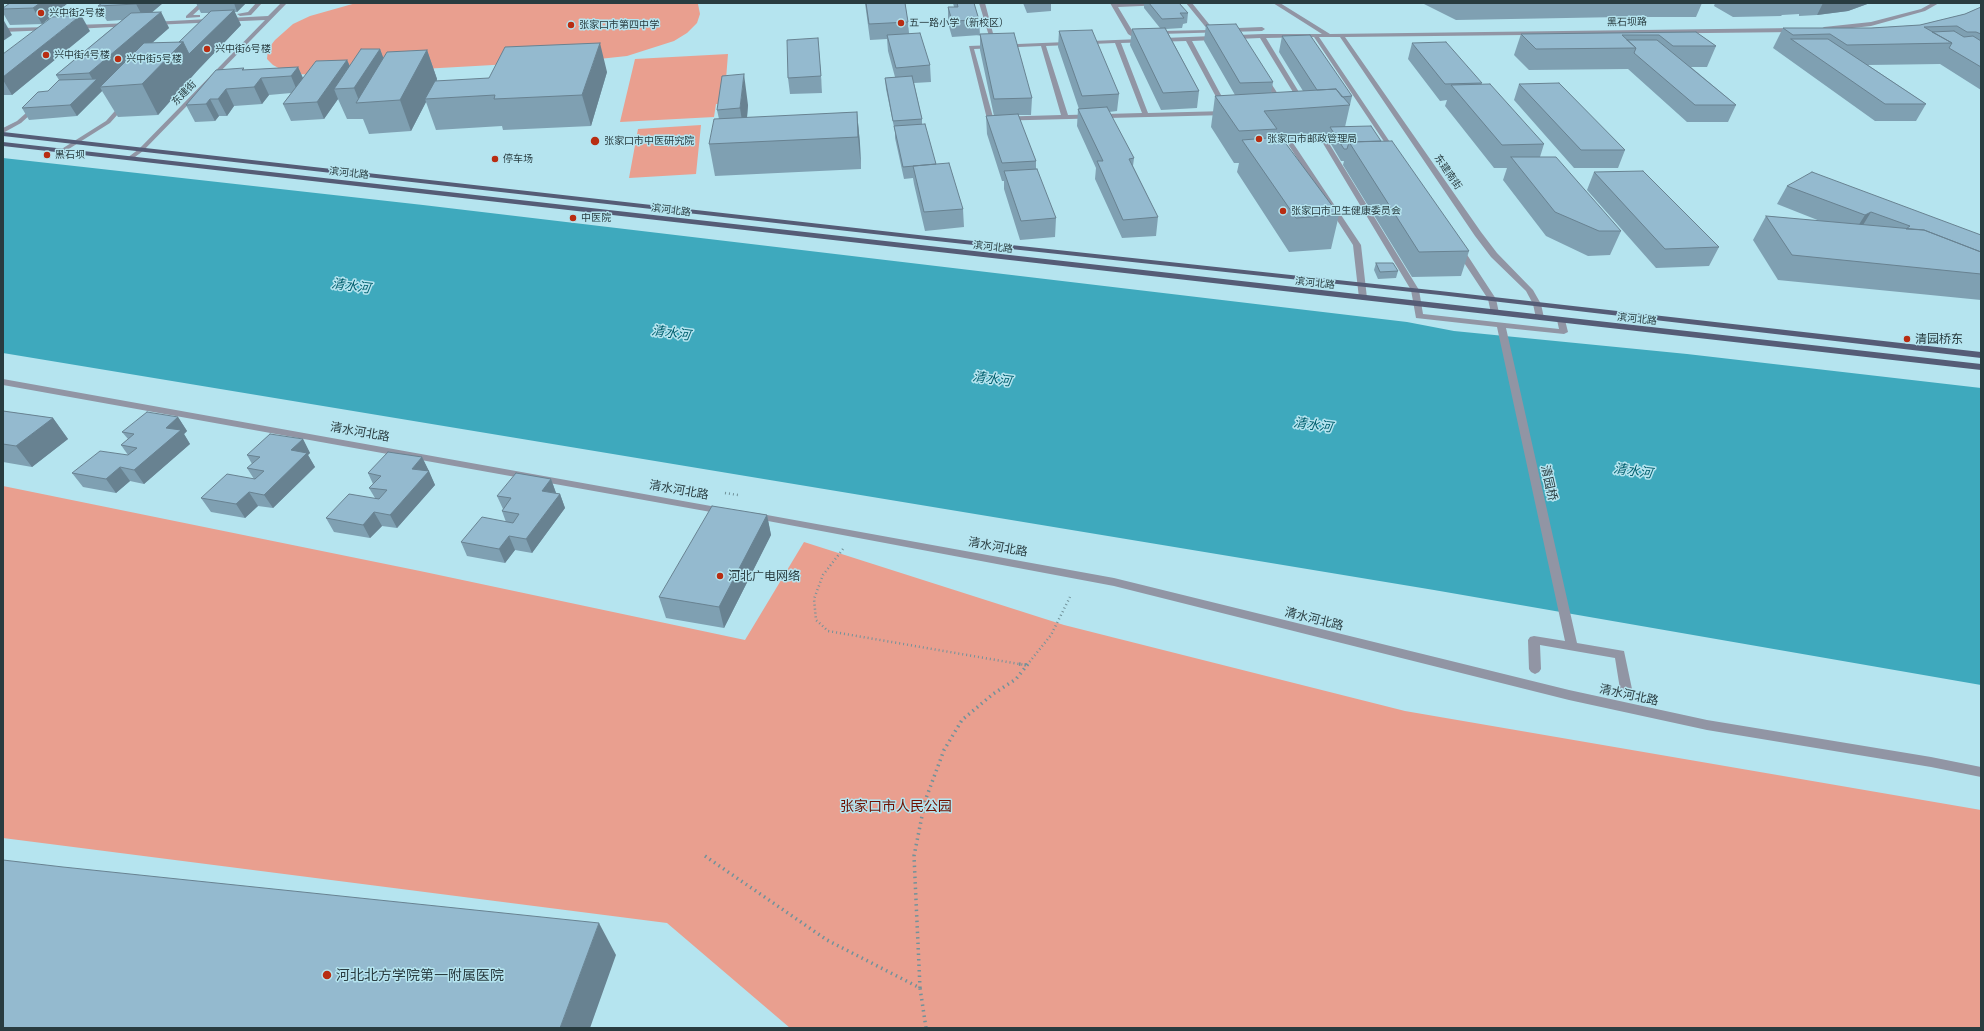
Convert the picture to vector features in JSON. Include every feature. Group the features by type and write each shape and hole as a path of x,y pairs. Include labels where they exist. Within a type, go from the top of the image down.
{"main road":[{"name":"滨河北路","path":"3,133 141,150 1362,284 1981,355"},
{"name":"滨河北路","path":"3,144 1981,367"}],"street":[{"path":"203,3 188,17 249,14 259,3"},
{"name":"东建街","path":"128,159 141,150 284,3"},
{"path":"982,3 992,36"},
{"path":"1164,3 1114,5 1131,34 1262,29"},
{"path":"1189,3 1212,31"},
{"path":"1276,3 1328,35"},
{"path":"1821,29 1871,24 1923,10 1936,3"},
{"path":"148,23 269,18"},
{"path":"215,25 220,20"},
{"path":"126,29 132,24"},
{"path":"69,27 140,24"},
{"name":"黑石坝路","path":"1065,117 990,119 971,46 1262,36 1805,29"},
{"path":"3,30 55,30 50,36"},
{"path":"1315,35 1399,160"},
{"name":"东建南街","path":"1341,35 1478,234 1494,255 1529,290 1537,304 1540,318"},
{"path":"1262,36 1304,106"},
{"path":"1240,37 1245,44"},
{"path":"1188,39 1228,113"},
{"path":"1117,41 1146,115"},
{"path":"1042,44 1065,117 1235,113"},
{"path":"1261,71 1286,112"},
{"path":"3,133 19,122 43,101"},
{"path":"62,151 108,122 127,101"},
{"path":"1324,140 1415,290 1419,316 1564,332 1560,320"},
{"path":"1289,141 1357,244 1363,298"},
{"path":"1456,246 1492,299 1495,313"},
{"name":"清园桥","path":"1500,325 1572,646"},
{"name":"清水河北路","path":"3,382 1114,582 1554,692 1707,725 1931,762 1981,772"},
{"path":"1535,669 1534,640 1620,654 1626,689"}],"path":[{"path":"845,546 823,575 814,599 816,620 828,631 1027,665"},
{"path":"926,1028 920,988 914,856 925,801 944,750 962,720 993,694 1016,679 1051,635 1070,597"},
{"path":"705,856 828,940 920,988"}],"green space":[{"name":"张家口市第四中学","path":"356,3 696,3 698,4 700,14 697,23 687,33 674,41 627,56 599,59 316,75 298,74 284,71 273,65 267,59 268,49 275,40 293,24 310,16"},
{"path":"728,54 724,104 716,104 714,117 620,122 635,59"},
{"path":"701,125 696,174 629,178 638,129"},
{"name":"张家口市人民公园","path":"3,486 420,571 745,640 804,542 1064,625 1405,711 1981,810 1981,1028 790,1028 667,923 3,838"}],"water":[{"name":"清水河","path":"3,158 423,205 1407,322 1454,331 1687,354 1981,388 1981,685 1434,590 3,353"}],"building":[{"path":"10,3 40,3 33,8 3,9"},
{"path":"102,3 138,3 98,6"},
{"path":"866,3 905,3 908,22 869,24"},
{"path":"957,3 974,3 979,20 952,21 948,7 958,7"},
{"path":"1149,3 1179,3 1188,13 1180,13 1184,18 1162,19"},
{"path":"1981,7 1981,34 1976,32 1967,32 1957,26 1924,27 1952,43 1847,45 1830,34 1793,35 1783,28 1871,28 1920,25 1965,14"},
{"path":"234,10 189,54 183,42 179,42 211,11"},
{"path":"161,12 89,73 56,75 131,13"},
{"path":"81,15 3,77 3,54 52,17"},
{"path":"1236,24 1273,82 1240,83 1206,25"},
{"path":"1165,28 1199,91 1163,93 1132,29"},
{"path":"1092,30 1119,94 1082,96 1059,31"},
{"path":"1954,31 1964,37 1973,36 1981,41 1981,67 1949,48 1952,43 1932,32"},
{"path":"1696,32 1716,46 1673,46 1659,35 1622,35 1636,48 1536,49 1521,34"},
{"path":"920,33 930,65 896,68 887,35"},
{"path":"1014,33 1032,98 994,99 980,34"},
{"path":"1310,35 1352,96 1342,97 1336,89 1317,90 1282,36"},
{"path":"818,38 821,76 788,78 787,40"},
{"path":"1791,39 1828,39 1926,104 1885,104"},
{"path":"1627,40 1657,40 1736,105 1695,105 1634,53 1636,48"},
{"path":"183,42 142,84 100,87 144,43"},
{"path":"1446,42 1482,83 1445,84 1412,43"},
{"path":"600,43 582,95 494,99 495,95 425,99 435,81 489,78 505,47"},
{"path":"361,49 380,49 354,88 334,89"},
{"path":"427,50 400,100 356,103 387,52"},
{"path":"347,60 317,102 283,104 316,61"},
{"path":"298,67 291,76 261,78 254,87 226,89 218,99 210,99 206,104 186,105 216,70"},
{"path":"744,74 740,108 717,110 722,76"},
{"path":"912,76 922,119 893,121 885,78"},
{"path":"97,79 70,105 22,108 38,92 48,91 59,80"},
{"path":"1559,83 1625,150 1581,150 1519,84"},
{"path":"1490,84 1544,144 1502,145 1451,85"},
{"path":"1336,89 1350,105 1264,111 1277,129 1239,131 1215,96"},
{"path":"1107,107 1134,158 1129,159 1158,217 1123,220 1097,161 1103,161 1078,109"},
{"path":"857,112 858,137 709,144 714,119"},
{"path":"1018,114 1036,161 1002,163 986,116"},
{"path":"925,124 936,164 903,167 894,126"},
{"path":"1371,126 1381,141 1349,142 1347,149 1344,149 1330,127"},
{"path":"1281,137 1339,215 1296,218 1242,140"},
{"path":"1392,141 1469,251 1419,252 1349,142"},
{"path":"1511,157 1556,157 1621,231 1599,231 1555,212"},
{"path":"949,163 963,209 924,212 913,166"},
{"path":"1037,169 1056,218 1021,221 1004,171"},
{"path":"1643,171 1719,247 1665,249 1594,172"},
{"path":"1812,172 1981,235 1981,252 1924,230 1906,229 1910,226 1871,212 1865,215 1787,186"},
{"path":"1766,216 1924,230 1981,252 1981,274 1792,255"},
{"path":"1376,263 1393,263 1398,271 1380,272"},
{"path":"3,411 53,418 16,446 3,444"},
{"path":"147,412 178,417 166,428 181,430 134,470 120,467 106,479 72,473 100,451 128,455 137,448 121,445 134,434 122,432"},
{"path":"270,434 303,439 291,450 307,453 264,495 249,492 236,504 201,498 227,474 255,479 264,471 247,468 260,457 247,455"},
{"path":"388,452 422,457 412,469 429,471 390,515 374,512 363,525 326,518 349,494 379,499 387,490 369,488 381,476 368,473"},
{"path":"516,473 551,479 542,491 560,494 526,539 509,536 499,549 461,542 482,517 513,523 519,514 502,511 511,498 497,496"},
{"path":"712,506 767,515 719,607 659,597"},
{"name":"河北北方学院第一附属医院","path":"3,860 599,923 560,1028 3,1028"}],"place":[{"name":"兴中街2号楼","path":"41,13"},
{"name":"五一路小学（新校区）","path":"901,23"},
{"name":"张家口市第四中学","path":"571,25"},
{"name":"兴中街6号楼","path":"207,49"},
{"name":"兴中街4号楼","path":"46,55"},
{"name":"兴中街5号楼","path":"118,59"},
{"name":"张家口市邮政管理局","path":"1259,139"},
{"name":"张家口市中医研究院","path":"595,141"},
{"name":"黑石坝","path":"47,155"},
{"name":"停车场","path":"495,159"},
{"name":"张家口市卫生健康委员会","path":"1283,211"},
{"name":"中医院","path":"573,218"},
{"name":"清园桥东","path":"1907,339"},
{"name":"河北广电网络","path":"720,576"},
{"name":"河北北方学院第一附属医院","path":"327,975"}]}
